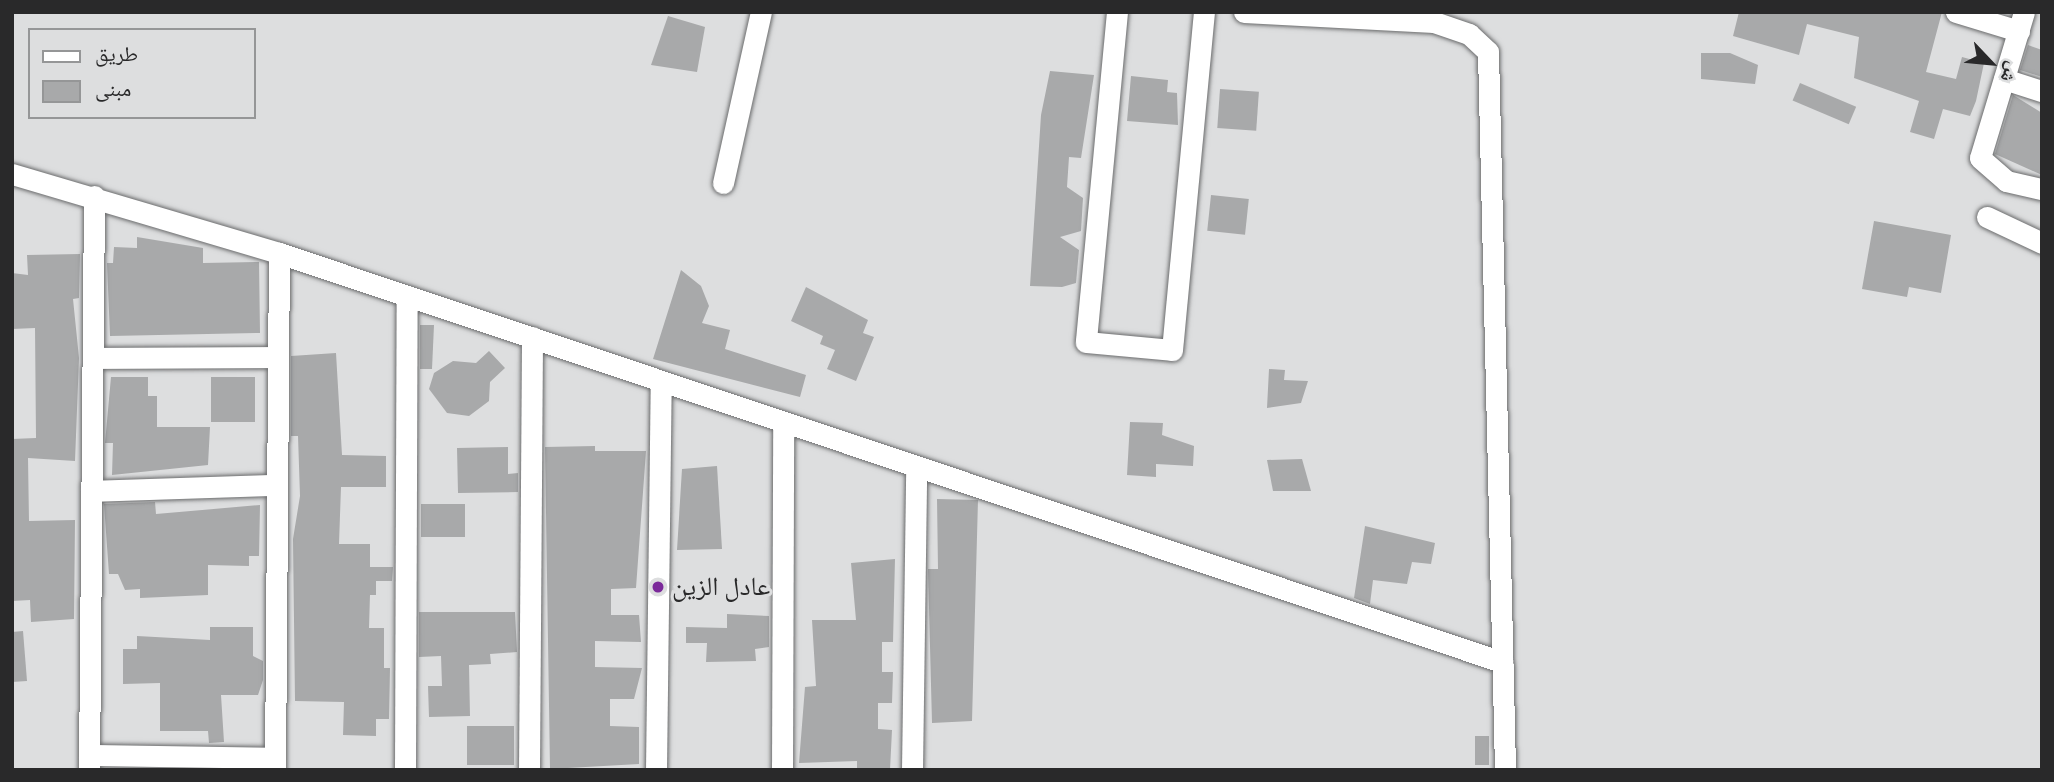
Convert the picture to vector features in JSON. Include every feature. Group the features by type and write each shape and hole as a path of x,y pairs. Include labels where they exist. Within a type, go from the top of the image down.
{"street":[{"path":"723,183 761,12"},
{"path":"1117,12 1086,342 1172,350 1204,12"},
{"path":"1244,12 1434,22 1469,34 1488,52 1505,770"},
{"path":"1956,12 2022,22 1980,158 2006,181 2042,189"},
{"path":"2004,79 2042,91"},
{"path":"12,174 279,253 783,424 1502,662"},
{"path":"94,197 89,763 275,764 275,357 279,253"},
{"path":"1987,217 2042,243"},
{"path":"405,770 407,296"},
{"path":"529,770 532,337"},
{"path":"93,358 275,357"},
{"path":"656,770 661,382"},
{"path":"782,770 783,424"},
{"path":"912,770 916,468"},
{"path":"91,491 275,485"}],"building":[{"path":"1739,12 1942,12 1926,72 1956,79 1962,57 1984,63 1970,116 1943,109 1934,139 1910,132 1919,101 1854,78 1859,37 1807,24 1799,55 1733,36"},
{"path":"668,16 705,27 697,72 651,65"},
{"path":"2028,45 2042,50 2042,77 2020,70"},
{"path":"1701,53 1730,53 1758,65 1755,84 1701,79"},
{"path":"1050,71 1094,75 1081,158 1069,157 1067,187 1083,198 1081,231 1060,237 1079,250 1076,283 1062,287 1030,286 1041,115"},
{"path":"1131,76 1168,80 1167,92 1177,93 1178,125 1127,121"},
{"path":"1800,83 1856,107 1849,124 1793,100"},
{"path":"1220,89 1259,92 1256,131 1217,128"},
{"path":"2013,95 2042,113 2042,175 1995,154"},
{"path":"1211,195 1249,199 1245,235 1207,231"},
{"path":"1874,221 1951,235 1941,293 1909,287 1907,297 1862,289"},
{"path":"137,237 203,248 203,263 259,262 260,333 110,336 107,263 113,263 114,247 137,248"},
{"path":"80,254 79,298 73,299 79,358 75,461 28,458 29,521 75,520 74,619 31,622 30,600 12,601 12,439 36,438 35,328 12,329 12,273 28,275 27,255"},
{"path":"681,270 701,286 709,306 702,323 730,330 725,349 806,375 800,397 653,359"},
{"path":"806,287 868,320 863,333 874,337 856,381 827,369 835,350 820,344 823,336 791,321"},
{"path":"420,325 434,325 432,369 420,369"},
{"path":"489,351 505,368 490,382 489,401 469,416 447,413 429,389 434,373 453,361 476,363"},
{"path":"336,353 342,455 386,456 386,487 341,487 339,544 370,544 370,567 393,567 392,581 376,581 376,595 370,595 369,628 384,628 384,668 390,668 389,719 376,719 376,736 343,735 344,702 295,701 293,539 300,496 298,436 291,436 291,356"},
{"path":"1269,369 1285,370 1284,380 1308,381 1301,403 1267,408"},
{"path":"111,377 148,377 148,396 157,396 157,427 210,427 208,465 112,475 113,443 105,443"},
{"path":"211,377 255,377 255,422 211,422"},
{"path":"1130,422 1163,423 1162,435 1194,446 1193,466 1156,464 1156,477 1127,475"},
{"path":"595,446 595,451 646,451 636,588 611,589 611,615 639,615 641,642 595,641 595,667 642,668 634,699 610,699 610,726 639,727 639,764 550,769 545,447"},
{"path":"508,447 508,474 518,473 518,492 458,493 457,448"},
{"path":"1302,459 1311,491 1273,491 1267,460"},
{"path":"717,466 722,549 677,550 682,469"},
{"path":"937,499 978,500 972,721 932,723 928,569 938,569"},
{"path":"155,502 156,514 260,505 259,556 249,556 249,566 208,565 208,595 140,598 140,589 125,590 118,574 109,574 104,504"},
{"path":"421,504 465,504 465,537 421,537"},
{"path":"1365,526 1435,543 1431,564 1412,562 1407,584 1373,580 1370,604 1354,598"},
{"path":"895,559 893,642 882,642 882,672 893,672 892,703 878,703 878,729 892,730 890,770 857,770 857,761 799,763 805,687 816,686 812,620 856,620 851,563"},
{"path":"419,612 515,612 517,652 490,654 491,664 469,665 470,716 429,717 428,686 442,686 441,656 419,657"},
{"path":"727,614 769,616 769,647 755,649 756,661 706,662 707,643 686,643 686,627 727,628"},
{"path":"210,627 253,627 253,656 263,661 263,680 258,695 221,695 224,742 209,743 208,731 160,731 160,683 123,684 123,649 137,649 137,636 210,640"},
{"path":"23,631 27,681 12,682 12,632"},
{"path":"467,726 514,726 514,765 467,765"},
{"path":"1475,736 1489,736 1489,765 1475,765"}],"place":[{"name":"عادل الزين","path":"658,587"}]}
